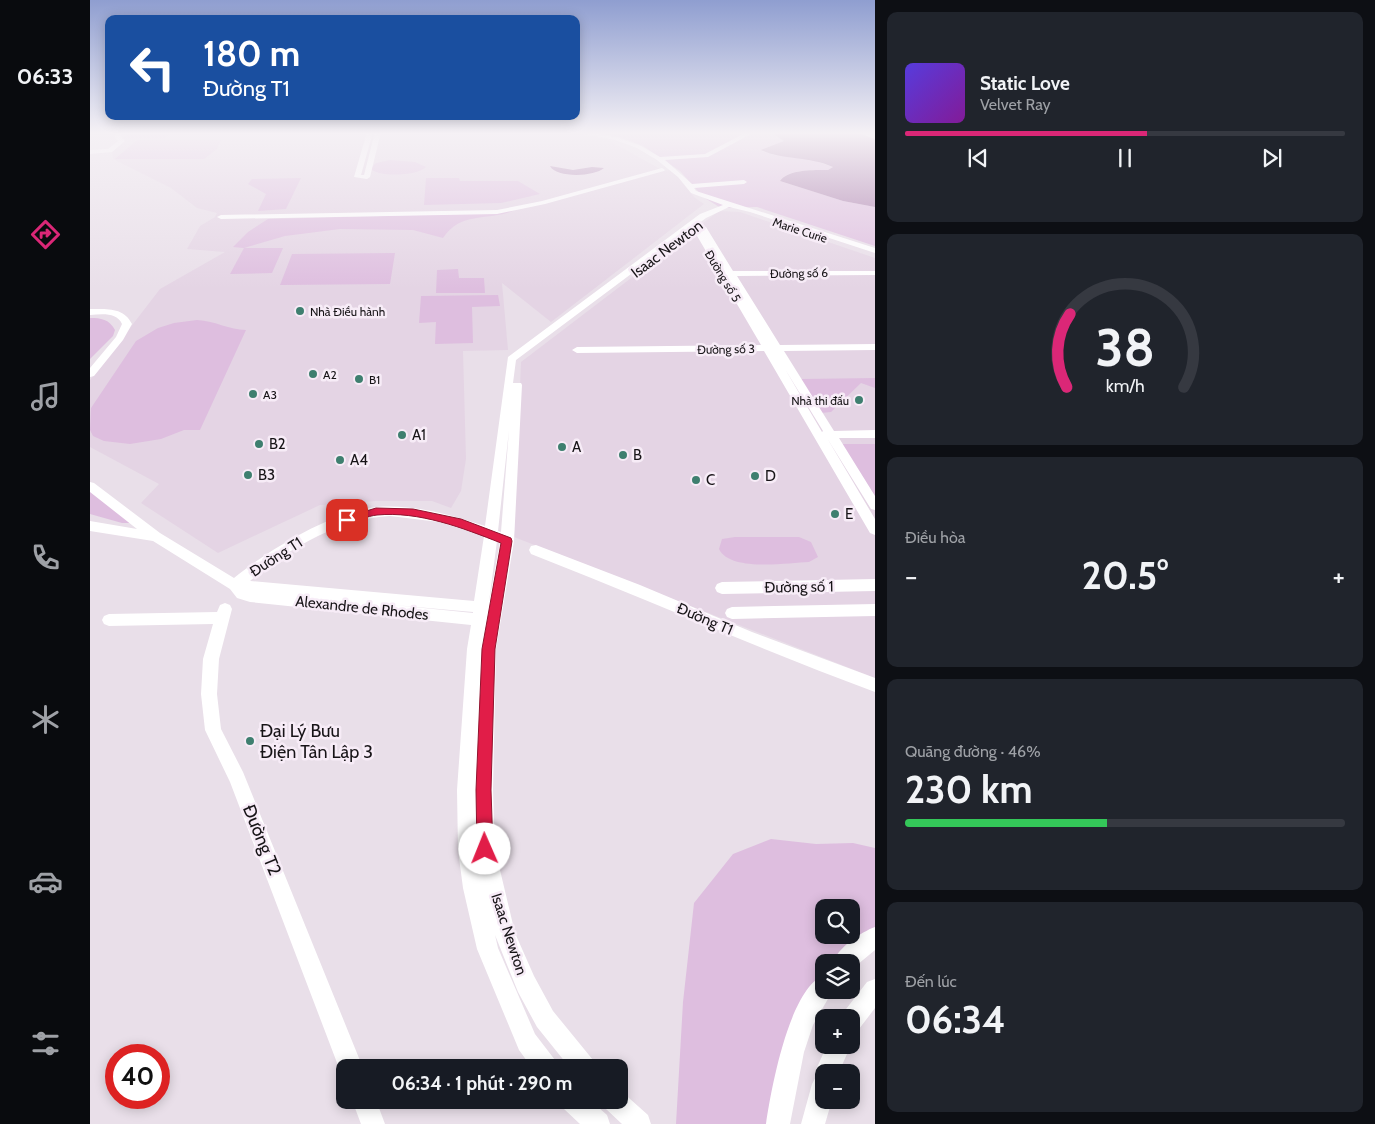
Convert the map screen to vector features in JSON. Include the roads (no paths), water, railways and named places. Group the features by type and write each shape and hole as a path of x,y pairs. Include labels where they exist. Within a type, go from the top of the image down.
{"street":[{"path":"222,215 497,212 543,203 607,184"},
{"path":"711,184 690,186 693,192 729,205"},
{"name":"Marie Curie","path":"729,205 875,252"},
{"name":"Isaac Newton","path":"578,1059 545,1019 526,984 506,934 485,849 484,790 488,649 487,614 491,534 511,359 704,216 729,205"},
{"name":"Isaac Newton","path":"540,1059 528,1042 488,949 473,888 468,850 466,790 475,649 487,614 507,541 519,362 521,358 709,217 729,205"},
{"name":"Đường số 6","path":"728,276 875,274"},
{"name":"Đường số 5","path":"728,276 772,348 831,435 875,506"},
{"path":"90,312 110,312 126,319 128,324 90,374"},
{"path":"90,365 118,332 119,327 111,318 110,312"},
{"name":"Đường số 3","path":"577,350 875,347"},
{"name":"Đường số 5","path":"772,348 818,435 875,530"},
{"path":"818,435 875,434"},
{"path":"90,486 156,537"},
{"name":"Đường T1","path":"235,585 268,558 292,544 322,529 376,512 413,513 461,523 507,541"},
{"name":"Alexandre de Rhodes","path":"90,526 156,537 235,585 242,594 250,596 487,614"},
{"name":"Đường T1","path":"536,550 635,589 747,637 875,685"},
{"path":"869,586 875,609"},
{"name":"Đường số 1","path":"722,588 869,586"},
{"name":"Đường số 1","path":"732,613 875,609"},
{"name":"Đường T2","path":"109,620 223,614 211,659 209,694 213,730 237,778 347,1059"},
{"path":"854,954 875,938"},
{"path":"860,1009 875,990"},
{"path":"778,1124 793,1046 815,997"},
{"path":"367,1109 373,1124"},
{"path":"582,1109 598,1124"},
{"path":"623,1109 639,1124"},
{"path":"814,1124 818,1109"}],"place":[{"name":"Nhà Điều hành","path":"300,311"},
{"name":"A2","path":"313,374"},
{"name":"B1","path":"359,379"},
{"name":"A3","path":"253,394"},
{"name":"Nhà thi đấu","path":"859,400"},
{"name":"A1","path":"402,435"},
{"name":"B2","path":"259,444"},
{"name":"A","path":"562,447"},
{"name":"B","path":"623,455"},
{"name":"A4","path":"340,460"},
{"name":"B3","path":"248,475"},
{"name":"D","path":"755,476"},
{"name":"C","path":"696,480"},
{"name":"E","path":"835,514"},
{"name":"Đại Lý Bưu Điện Tân Lập 3","path":"250,741"}]}
